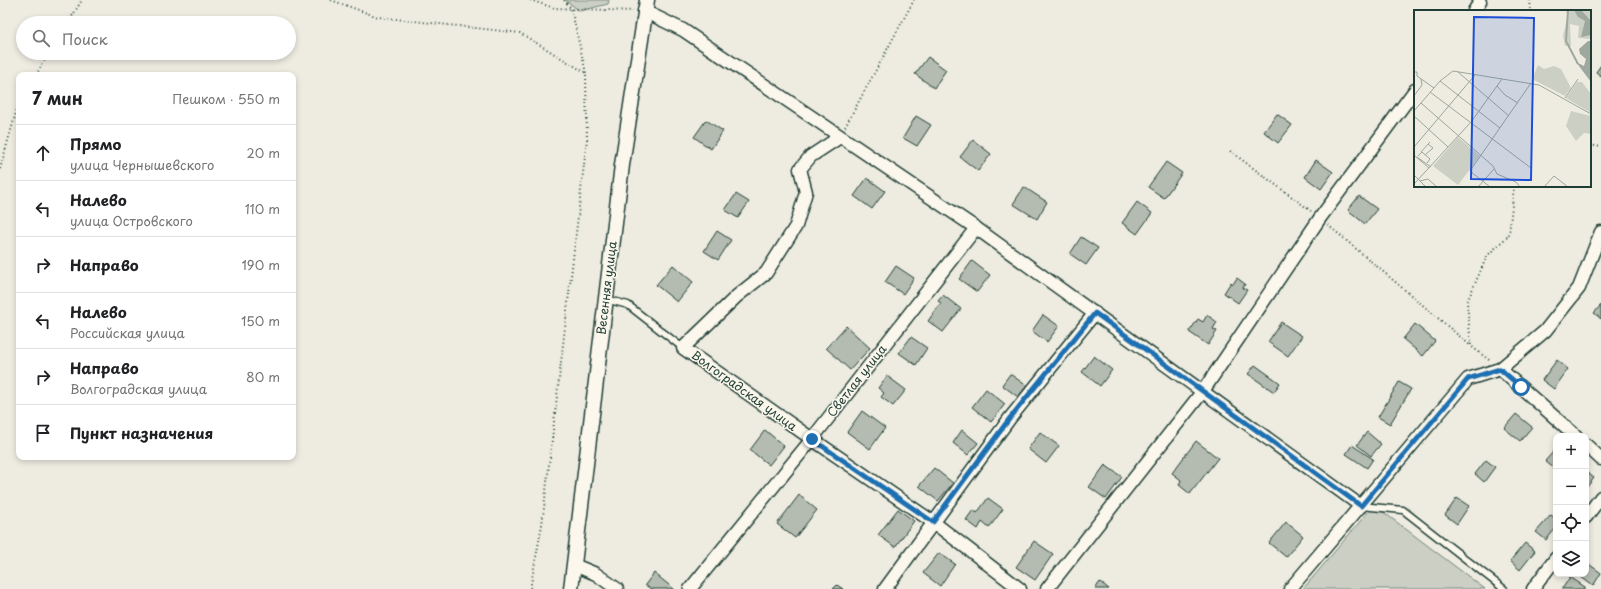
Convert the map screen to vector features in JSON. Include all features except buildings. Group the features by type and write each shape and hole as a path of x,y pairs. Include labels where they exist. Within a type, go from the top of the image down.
{"street":[{"path":"645,6 684,30 976,228 1361,506"},
{"name":"Весенняя улица","path":"571,589 622,165 645,6"},
{"path":"1047,589 1203,391 1320,218 1414,91"},
{"path":"683,348 737,296 766,273 796,226 806,192 800,169 811,156 840,137"},
{"name":"Светлая улица","path":"690,589 812,439 976,228"},
{"path":"1290,589 1468,379 1500,369 1545,331 1579,288 1601,232"},
{"path":"885,589 1010,418 1095,313"},
{"name":"Волгоградская улица","path":"683,348 933,522 1020,589"},
{"path":"1500,369 1573,433"},
{"path":"1589,448 1601,458"},
{"path":"1589,513 1601,497"},
{"path":"1533,589 1553,562"},
{"path":"574,565 596,574 618,589"}],"lane":[{"path":"606,299 628,305 683,348"},
{"path":"1361,506 1403,510 1504,589"}],"path":[{"path":"72,16 82,0"},
{"path":"331,0 378,17 520,33 586,72"},
{"path":"530,0 554,8 645,6"},
{"path":"530,589 542,525 587,139 586,72 572,8 564,0"},
{"path":"840,137 914,0"},
{"path":"1530,0 1531,10"},
{"path":"38,72 45,60"},
{"path":"0,169 16,113"},
{"path":"1591,145 1601,147"},
{"path":"1230,151 1320,218 1500,369"},
{"path":"1471,346 1467,302 1487,256 1509,235 1514,187"}],"shaded area":[{"path":"565,0 609,0 608,4 580,11"},
{"path":"1374,505 1485,589 1303,589"}],"route":[{"path":"812,439 933,522 1010,418 1095,313 1361,506 1468,379 1500,369 1521,387"}]}
